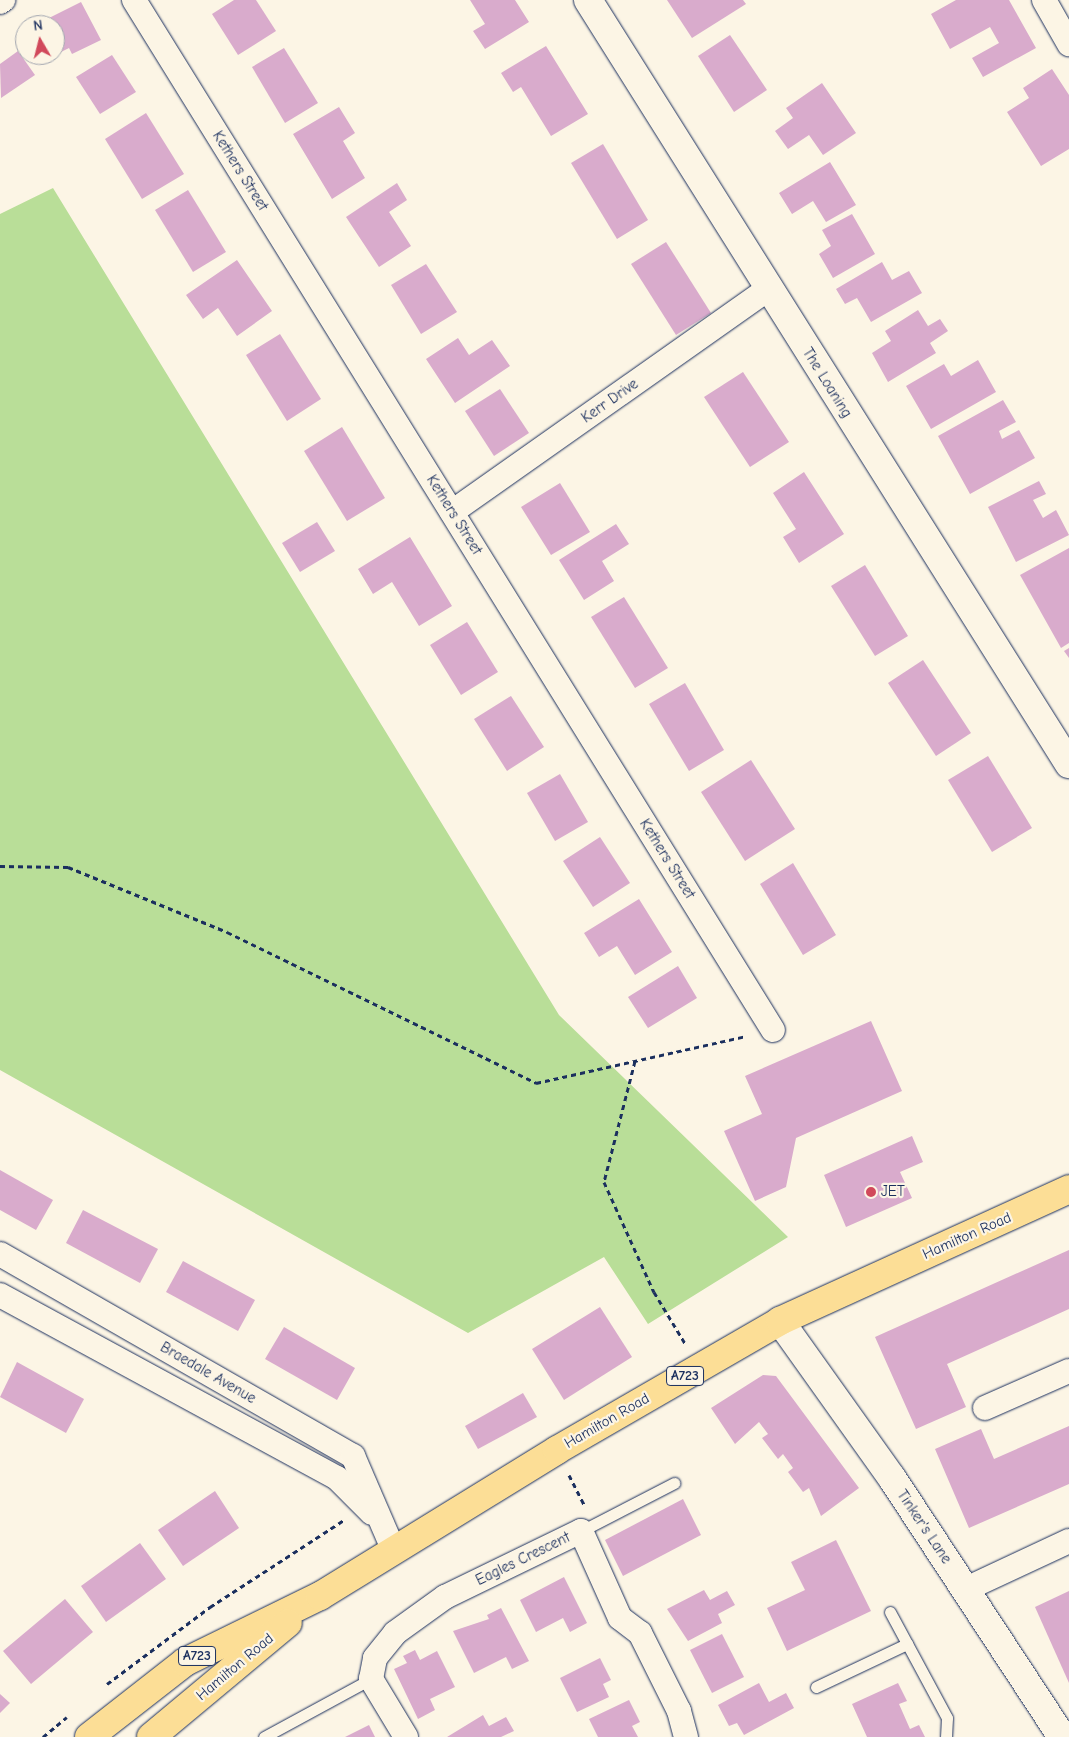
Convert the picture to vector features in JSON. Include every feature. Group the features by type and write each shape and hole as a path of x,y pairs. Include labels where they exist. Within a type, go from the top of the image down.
{"main road":[{"name":"Hamilton Road","path":"89,1737 185,1662 320,1596 557,1450 780,1321 1069,1189"},
{"name":"Hamilton Road","path":"151,1737 320,1596"}],"street":[{"name":"Kethers Street","path":"134,0 773,1030"},
{"name":"The Loaning","path":"588,0 768,289 1069,764"},
{"path":"1044,0 1069,44"},
{"name":"Kerr Drive","path":"452,512 768,289"},
{"name":"Braedale Avenue","path":"0,1254 353,1456 374,1515 394,1551"},
{"path":"4,1303 46,1280"},
{"name":"Braedale Avenue","path":"4,1303 338,1478 374,1515"},
{"name":"Tinker's Lane","path":"780,1321 966,1589 1062,1737"},
{"path":"985,1408 1069,1371"},
{"name":"Eagles Crescent","path":"371,1680 375,1658 395,1633 438,1602 581,1531 620,1618 640,1633 679,1712 686,1737"},
{"path":"966,1589 1069,1541"},
{"path":"371,1680 406,1737"}],"lane":[{"path":"581,1531 674,1483"},
{"path":"890,1612 947,1718 946,1737"},
{"path":"816,1687 907,1644"},
{"path":"264,1737 299,1714 371,1680"}],"path":[{"path":"0,866 68,866 227,932 536,1083 773,1030"},
{"path":"635,1061 604,1182 654,1292 699,1368"},
{"path":"557,1450 588,1513 581,1531"},
{"path":"102,1688 210,1607 374,1515"},
{"path":"43,1737 72,1713"}],"green space":[{"path":"53,188 559,1015 788,1237 648,1324 604,1257 468,1333 0,1070 0,214"}],"building":[{"path":"234,0 256,0 276,31 238,55 212,14"},
{"path":"470,0 515,0 529,22 485,49 473,31 485,24"},
{"path":"667,0 743,0 746,4 692,38"},
{"path":"956,0 1009,0 1036,48 983,77 972,58 999,43 990,27 950,49 931,14"},
{"path":"81,2 101,40 72,54 69,48 65,50 65,15 55,15"},
{"path":"730,35 767,90 734,112 698,56"},
{"path":"546,46 588,114 551,136 521,87 513,92 501,73"},
{"path":"284,48 318,103 285,123 252,67"},
{"path":"15,53 15,65 28,65 35,75 1,98 0,64"},
{"path":"112,55 136,92 100,114 76,77"},
{"path":"1052,69 1069,95 1069,149 1041,166 1007,112 1029,98 1023,88"},
{"path":"822,83 856,133 823,155 809,135 788,149 775,131 793,118 786,108"},
{"path":"339,107 355,133 343,141 365,178 332,199 293,134"},
{"path":"146,113 184,174 142,199 105,139"},
{"path":"603,144 648,220 617,239 571,163"},
{"path":"830,162 856,205 826,222 813,201 792,214 779,193"},
{"path":"397,183 407,200 389,212 411,246 379,267 346,217"},
{"path":"188,190 226,252 193,272 155,210"},
{"path":"852,214 875,254 833,278 819,254 831,246 822,230"},
{"path":"666,242 711,313 676,335 631,264"},
{"path":"237,260 272,311 237,336 218,308 203,319 186,295"},
{"path":"882,262 892,280 909,271 922,293 871,322 857,298 845,304 836,289"},
{"path":"426,264 457,312 421,334 391,285"},
{"path":"918,310 928,326 940,319 948,331 930,343 936,353 888,382 872,353 891,341 885,331"},
{"path":"280,334 321,399 287,421 246,355"},
{"path":"458,338 469,355 492,340 510,366 455,403 426,359"},
{"path":"978,360 996,392 931,429 906,386 944,364 951,376"},
{"path":"743,372 789,442 750,467 704,397"},
{"path":"500,389 529,433 494,456 465,411"},
{"path":"1003,400 1016,422 999,431 1002,439 1019,430 1035,458 970,494 938,436"},
{"path":"342,427 385,498 347,521 304,451"},
{"path":"804,472 844,534 799,563 783,537 796,529 773,493"},
{"path":"1039,481 1046,494 1033,500 1043,518 1056,510 1069,535 1016,562 988,507"},
{"path":"560,483 590,532 551,555 521,507"},
{"path":"317,522 335,551 300,572 282,543"},
{"path":"616,524 629,544 602,561 614,581 584,600 559,560"},
{"path":"410,537 452,606 419,626 392,582 373,594 358,569"},
{"path":"1069,548 1069,643 1061,648 1020,575"},
{"path":"865,565 908,636 875,656 831,586"},
{"path":"624,597 668,668 635,688 591,617"},
{"path":"467,622 498,672 461,695 430,645"},
{"path":"1069,648 1069,658 1064,651"},
{"path":"923,660 971,733 936,756 888,683"},
{"path":"685,683 724,750 689,771 649,704"},
{"path":"511,696 544,747 507,771 474,719"},
{"path":"988,756 1032,828 992,852 948,780"},
{"path":"751,760 795,829 745,861 701,792"},
{"path":"560,774 588,822 555,841 527,793"},
{"path":"600,837 630,883 593,907 563,861"},
{"path":"793,863 836,935 803,955 760,884"},
{"path":"639,899 672,952 635,975 617,946 599,957 584,933"},
{"path":"678,966 697,998 648,1028 628,997"},
{"path":"871,1021 902,1091 796,1138 786,1187 755,1201 724,1131 762,1114 745,1076"},
{"path":"912,1136 923,1162 900,1172 912,1198 846,1227 824,1175"},
{"path":"0,1170 53,1200 36,1230 0,1210"},
{"path":"83,1210 158,1249 140,1283 66,1243"},
{"path":"1069,1250 1069,1309 947,1364 966,1407 916,1429 875,1337"},
{"path":"183,1261 255,1300 238,1331 166,1292"},
{"path":"600,1307 632,1357 564,1400 532,1349"},
{"path":"284,1327 355,1368 337,1400 265,1359"},
{"path":"17,1362 84,1399 66,1433 0,1397"},
{"path":"763,1375 776,1376 859,1488 821,1516 809,1488 803,1492 788,1472 793,1468 783,1454 778,1459 762,1438 768,1434 759,1422 735,1444 711,1408"},
{"path":"523,1393 537,1417 478,1449 465,1426"},
{"path":"1069,1426 1069,1484 969,1528 935,1449 981,1429 994,1459"},
{"path":"215,1491 239,1528 183,1566 158,1530"},
{"path":"683,1499 701,1535 623,1576 605,1540"},
{"path":"836,1540 871,1611 787,1651 767,1608 805,1590 791,1562"},
{"path":"140,1543 166,1579 106,1622 81,1586"},
{"path":"564,1577 587,1623 570,1632 563,1618 536,1632 520,1600"},
{"path":"704,1590 710,1600 727,1591 735,1605 718,1614 722,1623 688,1641 667,1609"},
{"path":"1069,1591 1069,1683 1035,1607"},
{"path":"65,1599 93,1632 31,1684 3,1651"},
{"path":"501,1608 529,1661 512,1669 506,1657 474,1673 453,1631 489,1619 487,1615"},
{"path":"722,1634 744,1677 712,1693 690,1650"},
{"path":"415,1650 420,1660 437,1651 455,1687 430,1699 435,1710 418,1719 394,1669 407,1663 403,1656"},
{"path":"600,1658 611,1680 603,1684 609,1697 577,1712 560,1678"},
{"path":"759,1683 769,1702 786,1693 794,1708 744,1735 737,1723 729,1726 718,1705"},
{"path":"898,1683 907,1701 899,1704 910,1729 919,1725 925,1737 867,1737 852,1704"},
{"path":"0,1694 10,1703 0,1713"},
{"path":"629,1700 640,1722 632,1726 638,1737 598,1737 589,1719"},
{"path":"483,1715 489,1726 506,1717 514,1731 501,1737 447,1737"},
{"path":"369,1725 375,1737 345,1737"}],"place":[{"name":"JET","path":"871,1192"}]}
